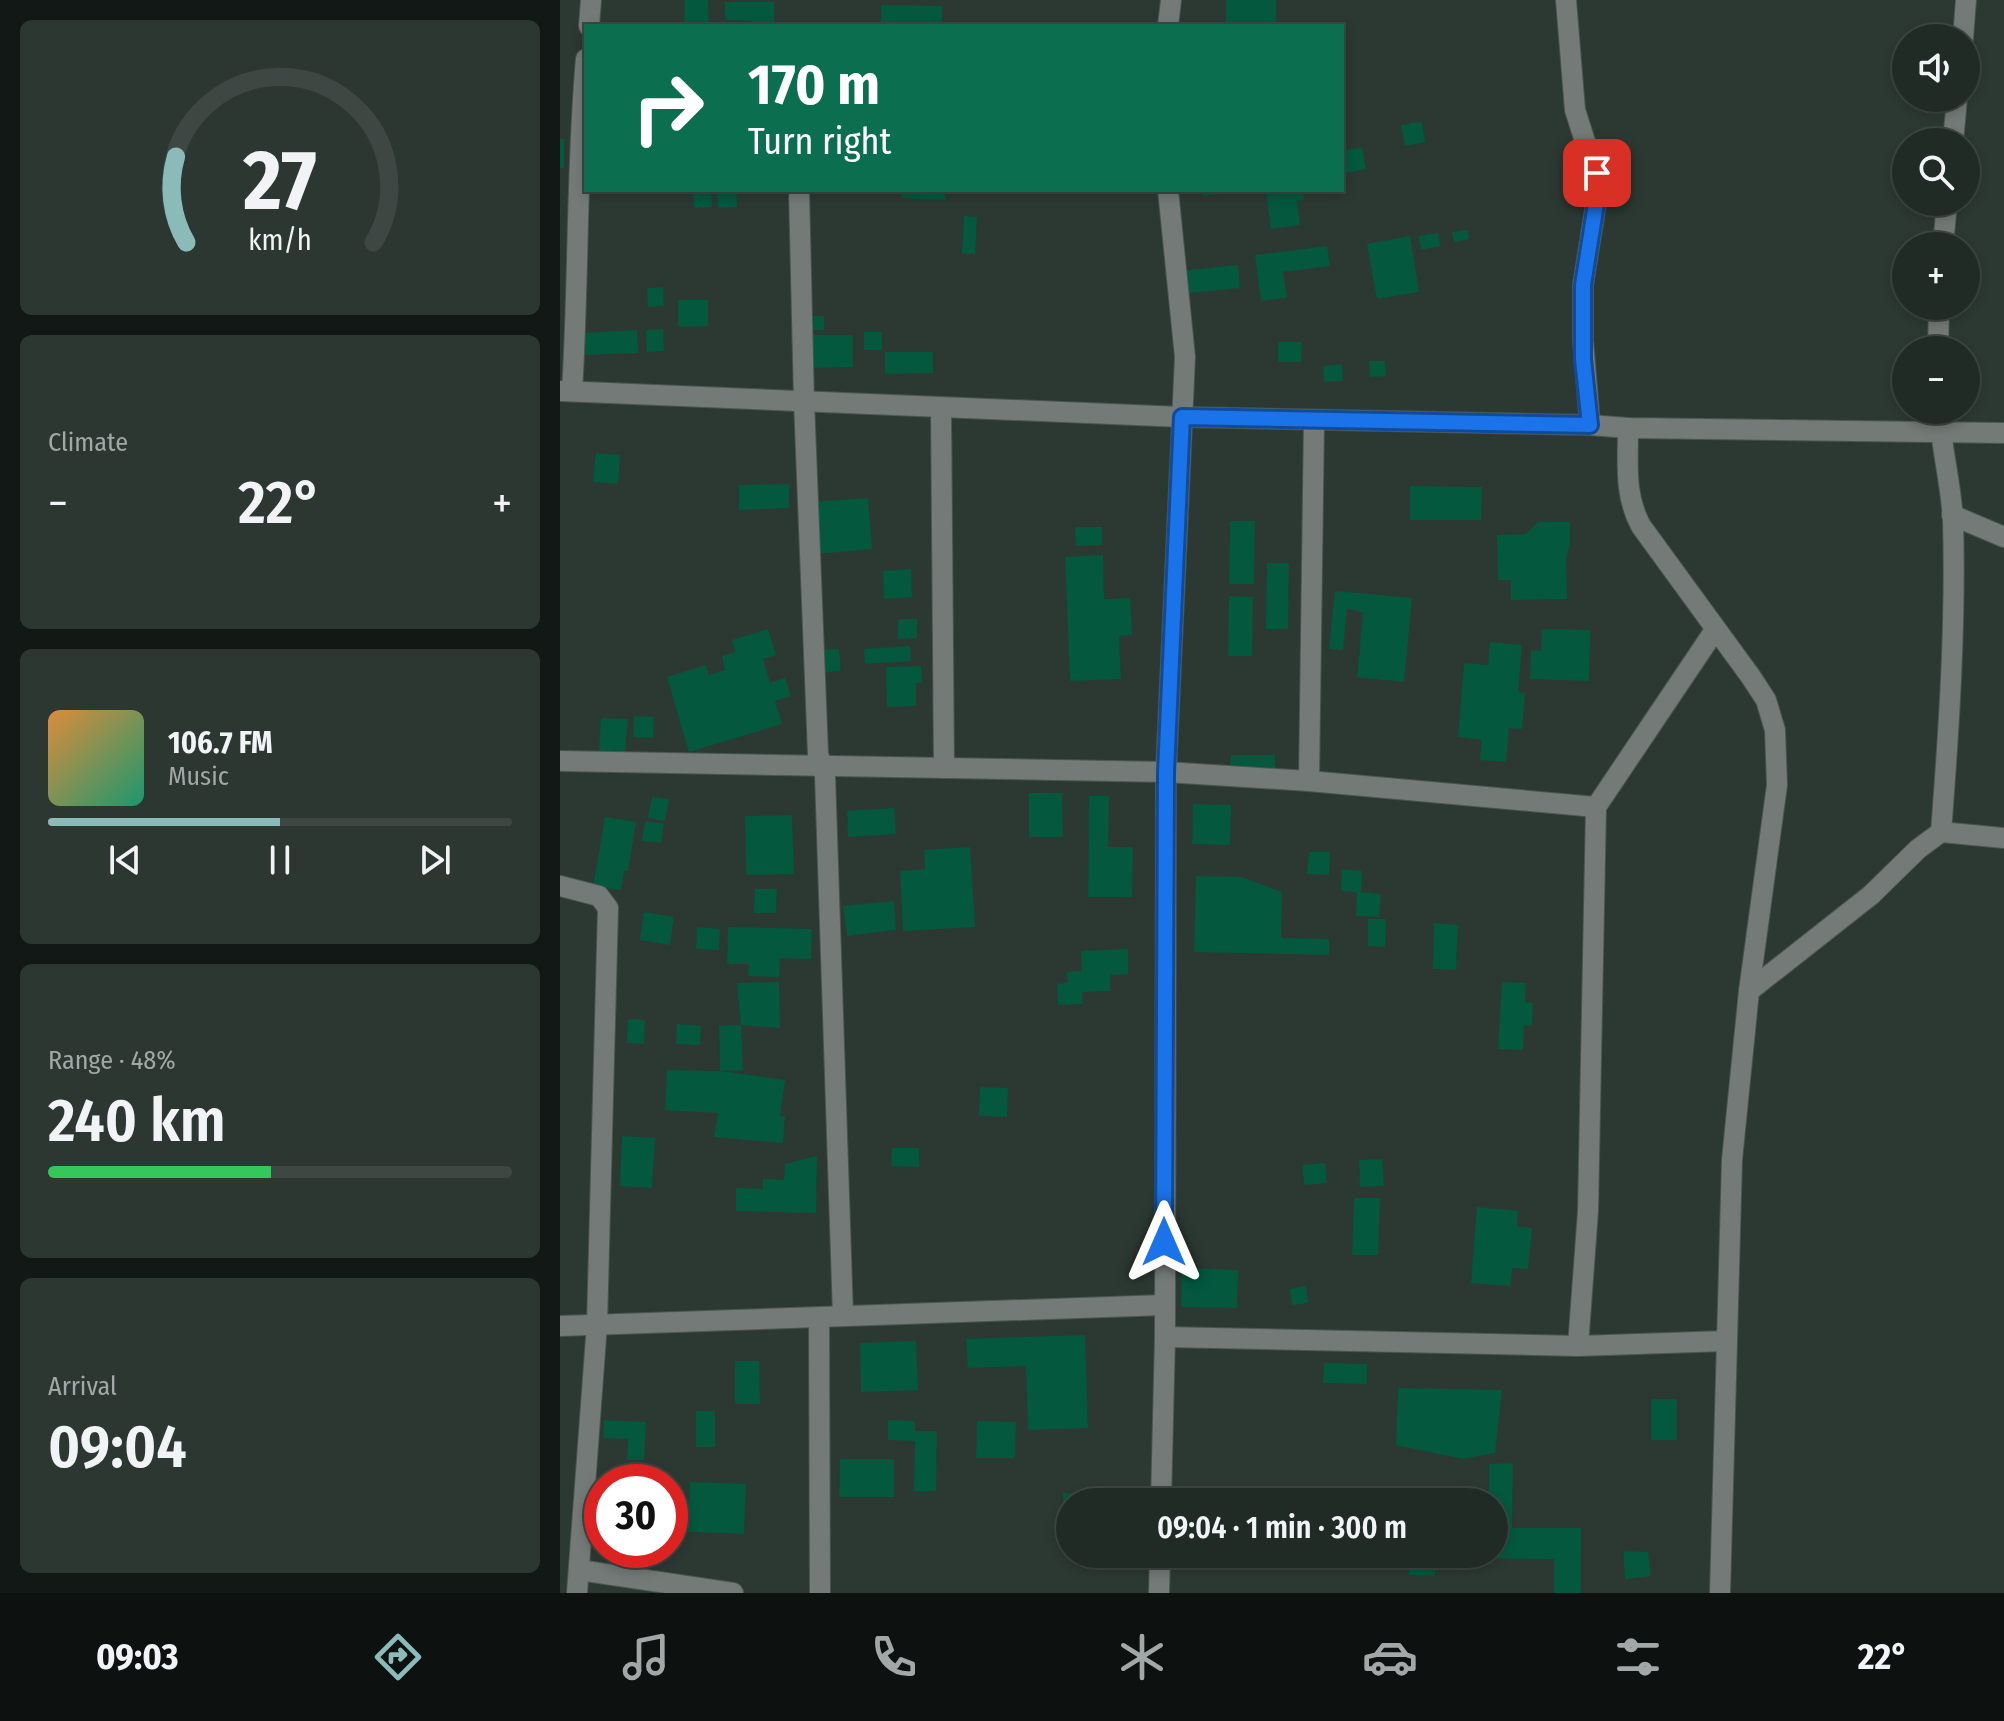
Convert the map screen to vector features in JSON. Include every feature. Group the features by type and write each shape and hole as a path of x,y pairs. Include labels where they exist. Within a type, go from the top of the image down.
{"street":[{"path":"589,24 591,0"},
{"path":"1168,24 1171,0"},
{"path":"1566,0 1575,110 1599,185 1583,285 1584,379 1590,425"},
{"path":"1964,24 1966,0"},
{"path":"584,83 577,320 566,391 1314,421 2004,433"},
{"path":"799,192 804,401 818,754 825,775 843,1315"},
{"path":"1161,1488 1165,1337 1166,772 1183,337 1168,192"},
{"path":"941,407 944,768"},
{"path":"1309,781 1314,421"},
{"path":"1940,424 1952,515 1953,630 1941,832"},
{"path":"1628,428 1628,493 1632,509 1766,700 1775,730 1777,785 1749,991 1732,1160 1720,1593"},
{"path":"1952,515 2004,537"},
{"path":"1578,1346 1588,1211 1596,807 1715,630"},
{"path":"560,761 1166,772 1309,781 1596,807"},
{"path":"1749,991 1871,895 1918,849 1941,832 2004,838"},
{"path":"560,886 599,896 608,908 597,1324 577,1593"},
{"path":"560,1326 1164,1305"},
{"path":"819,1318 820,1593"},
{"path":"1165,1337 1578,1346 1726,1341"},
{"path":"1159,1593 1160,1568"},
{"path":"579,1570 733,1593"}],"building":[{"path":"685,0 708,0 709,24 684,24"},
{"path":"1226,0 1276,0 1276,22 1226,23"},
{"path":"725,2 774,2 774,24 725,20"},
{"path":"881,5 942,6 942,24 881,24"},
{"path":"1422,122 1425,142 1405,146 1401,125"},
{"path":"560,139 564,139 564,168 560,168"},
{"path":"1362,147 1366,169 1344,173 1344,151"},
{"path":"693,192 711,192 712,207 694,208"},
{"path":"717,192 736,192 737,207 718,208"},
{"path":"902,192 946,192 945,200 901,198"},
{"path":"1202,192 1237,192 1203,196"},
{"path":"1266,192 1303,192 1304,200 1297,201 1300,225 1271,229"},
{"path":"964,216 977,217 975,254 962,254"},
{"path":"1468,230 1469,239 1454,242 1452,232"},
{"path":"1438,233 1440,246 1421,250 1419,236"},
{"path":"1410,236 1419,292 1377,299 1367,244"},
{"path":"1327,246 1330,266 1283,272 1287,298 1261,301 1255,255"},
{"path":"1238,265 1240,288 1181,294 1179,271"},
{"path":"663,287 664,306 648,307 647,288"},
{"path":"678,300 708,300 708,326 678,327"},
{"path":"809,316 824,316 824,330 809,330"},
{"path":"663,329 664,351 647,352 646,330"},
{"path":"637,330 638,353 584,355 583,333"},
{"path":"864,332 882,332 882,350 864,350"},
{"path":"807,335 853,335 853,367 807,368"},
{"path":"1278,342 1302,342 1301,362 1278,362"},
{"path":"885,352 933,352 933,373 885,374"},
{"path":"1369,361 1385,361 1386,376 1370,377"},
{"path":"1342,364 1343,381 1324,382 1323,366"},
{"path":"596,453 620,455 618,484 593,482"},
{"path":"789,484 789,508 739,510 739,485"},
{"path":"1410,486 1482,487 1481,520 1410,520"},
{"path":"868,498 872,549 817,554 812,502"},
{"path":"1230,521 1255,521 1254,584 1229,584"},
{"path":"1538,522 1570,522 1570,546 1566,557 1567,599 1511,600 1511,580 1498,580 1497,535 1526,534"},
{"path":"1075,527 1102,527 1102,545 1076,546"},
{"path":"1103,555 1104,599 1130,598 1132,635 1119,636 1121,679 1070,681 1065,557"},
{"path":"1267,563 1289,563 1288,629 1266,629"},
{"path":"911,569 912,597 884,599 883,571"},
{"path":"1335,591 1412,598 1404,682 1357,677 1363,613 1347,608 1343,650 1329,649"},
{"path":"1229,596 1253,597 1252,656 1228,656"},
{"path":"898,619 917,619 917,638 898,639"},
{"path":"768,629 776,655 763,659 770,683 785,678 791,696 775,701 782,724 689,752 667,677 706,665 709,675 725,670 722,656 735,652 732,640"},
{"path":"1542,629 1590,630 1589,681 1530,679 1531,650 1541,651"},
{"path":"1490,642 1522,645 1518,692 1525,693 1522,729 1509,728 1506,762 1480,760 1482,740 1458,737 1464,663 1488,665"},
{"path":"910,646 911,661 865,664 864,649"},
{"path":"839,649 841,671 816,673 815,650"},
{"path":"921,666 922,683 916,683 916,706 887,707 886,667"},
{"path":"634,716 654,717 653,738 633,737"},
{"path":"601,718 628,719 625,753 599,751"},
{"path":"1231,755 1275,755 1275,772 1230,771"},
{"path":"1029,793 1062,793 1063,837 1029,837"},
{"path":"1089,796 1109,796 1108,847 1133,847 1132,897 1088,897"},
{"path":"652,797 669,799 665,821 648,818"},
{"path":"1193,804 1231,805 1230,845 1192,844"},
{"path":"894,808 896,834 848,837 847,811"},
{"path":"792,815 794,874 746,875 745,816"},
{"path":"605,817 636,822 628,871 624,871 621,890 593,887"},
{"path":"645,821 664,824 661,843 642,841"},
{"path":"970,847 975,927 903,931 900,871 925,869 924,850"},
{"path":"1309,852 1330,852 1329,875 1307,874"},
{"path":"1342,869 1362,871 1361,892 1381,894 1379,917 1356,916 1357,892 1341,891"},
{"path":"1196,876 1241,877 1282,892 1281,938 1329,939 1329,955 1194,952"},
{"path":"755,889 777,889 776,913 754,913"},
{"path":"894,901 896,930 847,936 843,906"},
{"path":"644,912 674,917 670,945 640,940"},
{"path":"1368,919 1386,919 1385,947 1368,946"},
{"path":"1434,923 1458,925 1456,970 1433,969"},
{"path":"697,927 720,929 719,950 696,949"},
{"path":"728,927 812,929 811,959 780,958 779,977 748,976 749,964 727,964"},
{"path":"1128,949 1128,974 1110,975 1110,991 1082,992 1083,1004 1058,1005 1057,984 1068,983 1067,972 1082,971 1081,951"},
{"path":"779,982 780,1028 741,1025 737,983"},
{"path":"1502,982 1526,983 1525,1002 1533,1003 1532,1026 1524,1025 1523,1050 1498,1049"},
{"path":"628,1019 645,1020 644,1044 627,1043"},
{"path":"677,1024 701,1026 700,1045 676,1044"},
{"path":"741,1025 743,1070 720,1071 719,1026"},
{"path":"667,1070 720,1071 785,1080 780,1117 785,1116 783,1143 714,1137 718,1113 665,1110"},
{"path":"980,1087 1008,1088 1007,1117 979,1116"},
{"path":"622,1136 655,1138 652,1188 620,1186"},
{"path":"892,1148 919,1148 919,1167 891,1166"},
{"path":"817,1156 816,1213 736,1211 736,1188 763,1189 763,1179 784,1180 785,1164"},
{"path":"1382,1159 1384,1186 1360,1187 1359,1160"},
{"path":"1325,1163 1327,1183 1304,1185 1302,1165"},
{"path":"1354,1198 1380,1198 1378,1255 1352,1255"},
{"path":"1477,1207 1518,1211 1517,1227 1532,1228 1528,1269 1512,1268 1510,1286 1471,1283"},
{"path":"1182,1268 1238,1270 1237,1308 1181,1307"},
{"path":"1306,1286 1308,1303 1292,1305 1290,1289"},
{"path":"1085,1335 1088,1428 1028,1430 1026,1366 968,1368 966,1339"},
{"path":"916,1341 918,1390 861,1392 860,1343"},
{"path":"735,1361 759,1361 760,1404 735,1404"},
{"path":"1324,1363 1367,1364 1367,1384 1323,1383"},
{"path":"1398,1388 1502,1390 1495,1453 1463,1459 1396,1445"},
{"path":"1651,1399 1677,1399 1677,1440 1651,1440"},
{"path":"696,1411 715,1411 715,1447 696,1447"},
{"path":"604,1420 646,1422 644,1460 627,1460 628,1439 603,1438"},
{"path":"888,1420 915,1421 915,1431 937,1431 936,1491 914,1491 915,1441 888,1440"},
{"path":"977,1421 1016,1422 1015,1458 976,1458"},
{"path":"840,1459 894,1459 894,1497 839,1497"},
{"path":"1513,1463 1512,1528 1581,1528 1581,1593 1554,1593 1554,1559 1508,1558 1508,1488 1489,1488 1489,1464"},
{"path":"690,1482 746,1484 744,1534 688,1532"},
{"path":"1623,1551 1648,1552 1651,1576 1625,1579"},
{"path":"1409,1568 1435,1568 1435,1576 1409,1575"}],"route":[{"path":"1164,1242 1166,772 1182,417 1590,425 1584,379 1583,285 1599,185 1597,173"}]}
